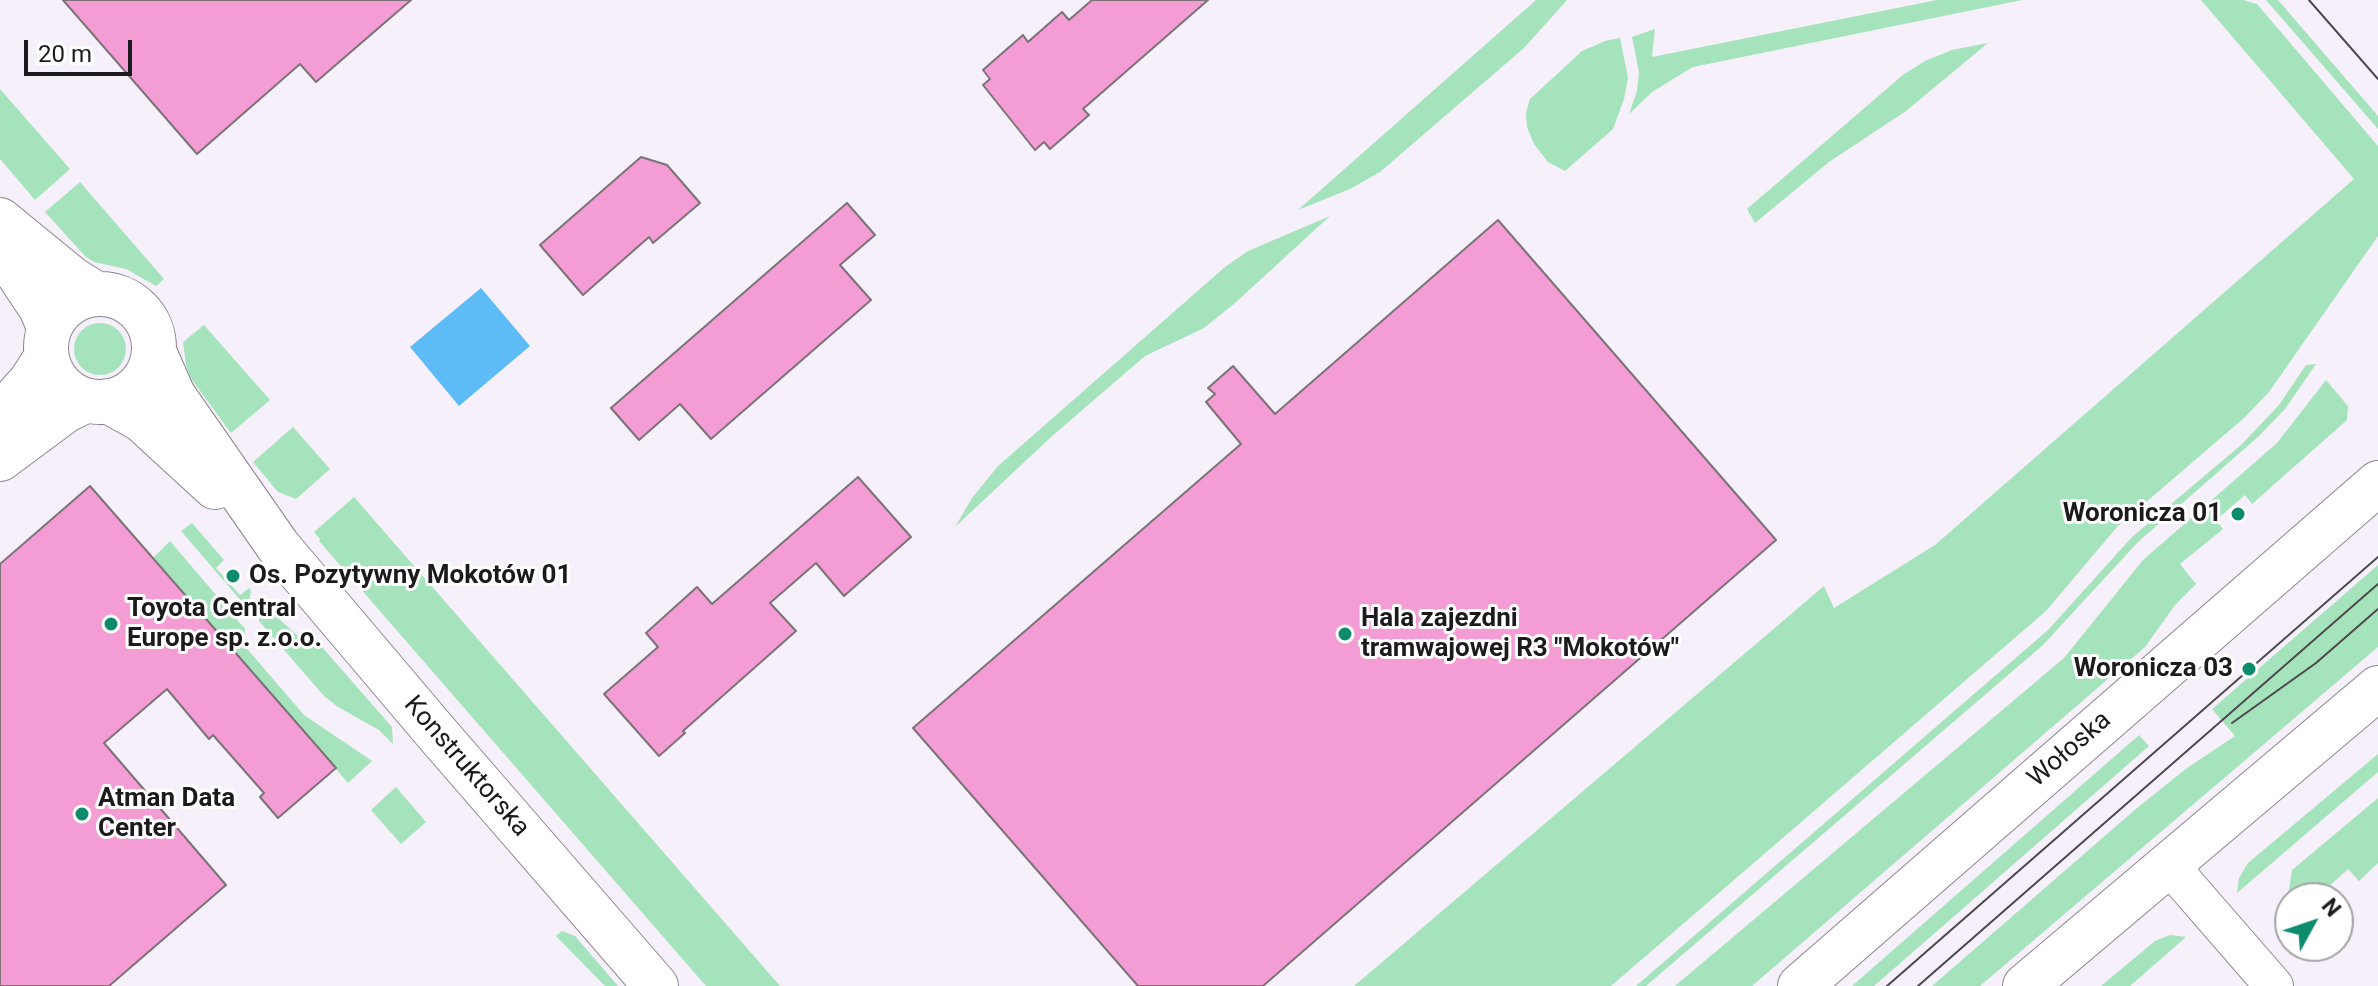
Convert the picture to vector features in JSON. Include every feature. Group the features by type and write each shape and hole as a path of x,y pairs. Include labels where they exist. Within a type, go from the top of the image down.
{"street":[{"path":"0,220 72,279 96,294"},
{"path":"0,246 41,308 47,343 60,385 72,395 97,401"},
{"path":"0,416 31,381 47,343 71,303 96,294 108,294 137,308 149,323 155,340 155,354 151,367 136,389 123,398 97,401 66,410 0,459"},
{"name":"Konstruktorska","path":"155,354 173,395 278,546 656,986"},
{"name":"Konstruktorska","path":"97,401 142,420 278,546"},
{"name":"Wołoska","path":"1800,986 2378,483"},
{"path":"2025,986 2378,688"},
{"path":"2168,864 2274,986"}],"green space":[{"path":"1536,0 1567,0 1524,48 1380,172 1350,189 1298,210"},
{"path":"1937,0 2022,0 1693,67 1652,92 1629,114 1637,91 1639,72 1632,37 1655,29 1652,57"},
{"path":"2201,0 2243,0 2257,4 2378,146 2378,236 2269,392 2244,418 2117,527 2046,611 1611,986 1354,986 1824,586 1834,608 1935,545 2354,179"},
{"path":"2266,0 2278,0 2378,116 2378,129"},
{"path":"1620,38 1628,78 1613,129 1565,171 1548,162 1534,144 1527,127 1526,113 1530,99 1582,51"},
{"path":"1988,43 1906,111 1829,162 1755,223 1747,209 1904,74 1952,50"},
{"path":"0,89 70,169 35,200 0,159"},
{"path":"80,182 164,279 156,286 126,269 94,262 85,256 45,212"},
{"path":"1330,216 1204,328 1145,356 1051,437 955,527 972,498 998,466 1225,267 1248,251"},
{"path":"100,323 118,331 126,349 118,367 100,375 82,367 74,349 82,331"},
{"path":"204,325 270,400 231,433 190,377 186,365 183,342"},
{"path":"2316,364 2285,409 2259,436 2138,542 2043,645 1646,986 1636,986 2048,630 2132,537 2241,445 2279,405 2306,365"},
{"path":"2326,380 2348,406 2347,420 2252,504 2245,495 2216,520 2223,529 2180,564 2196,584 2175,605 2145,647 1752,986 1675,986 2064,658 2143,560 2277,443"},
{"path":"293,427 330,469 296,499 278,492 253,462"},
{"path":"354,497 780,986 706,986 319,541 314,532"},
{"path":"192,523 224,560 216,568 240,595 249,588 251,591 248,609 181,531"},
{"path":"170,541 245,629 243,644 304,715 372,761 348,783 153,558"},
{"path":"2378,565 2378,647 1980,986 1932,986 2137,808 2187,768 2235,736 2212,709"},
{"path":"261,603 298,636 307,630 392,727 393,744 379,730 324,696 259,621"},
{"path":"2139,735 2149,746 1874,986 1852,986"},
{"path":"2378,754 2378,772 2237,893 2239,878 2248,863"},
{"path":"396,787 426,822 401,844 371,810"},
{"path":"2378,798 2378,863 2359,881 2348,869 2334,882 2290,882 2292,870"},
{"path":"562,931 575,936 618,986 605,986 556,936"},
{"path":"2170,935 2186,937 2130,986 2101,986 2155,941"}],"water":[{"path":"481,288 530,346 459,406 410,347"}],"building":[{"path":"63,0 411,0 316,82 300,64 197,154"},
{"path":"1092,0 1208,0 1083,109 1089,115 1050,149 1044,142 1035,150 983,85 990,79 983,70 1023,35 1028,42 1062,12 1069,20"},
{"path":"641,157 667,165 700,203 653,243 649,237 583,295 540,245"},
{"path":"847,203 875,235 840,265 871,300 711,439 680,404 639,440 611,408"},
{"name":"Hala zajezdni tramwajowej R3 \"Mokotów\"","path":"1498,220 1776,540 1263,986 1138,986 913,728 1241,444 1206,402 1215,394 1208,388 1233,366 1275,414"},
{"path":"858,477 911,537 844,596 816,563 770,603 796,631 659,756 604,694 658,647 646,633 697,587 712,604"},
{"path":"90,486 336,768 278,818 260,797 264,793 213,735 209,739 167,689 104,743 226,885 109,986 0,986 0,564"}],"tram line":[{"path":"2309,0 2378,79"},
{"path":"1887,986 2378,557"},
{"path":"1918,986 2378,584"},
{"path":"2232,723 2316,663 2378,609"}],"place":[{"name":"Woronicza 01","path":"2238,514"},
{"name":"Os. Pozytywny Mokotów 01","path":"233,576"},
{"name":"Toyota Central Europe sp. z.o.o.","path":"111,624"},
{"name":"Hala zajezdni tramwajowej R3 \"Mokotów\"","path":"1345,634"},
{"name":"Woronicza 03","path":"2249,669"},
{"name":"Atman Data Center","path":"82,814"}]}
